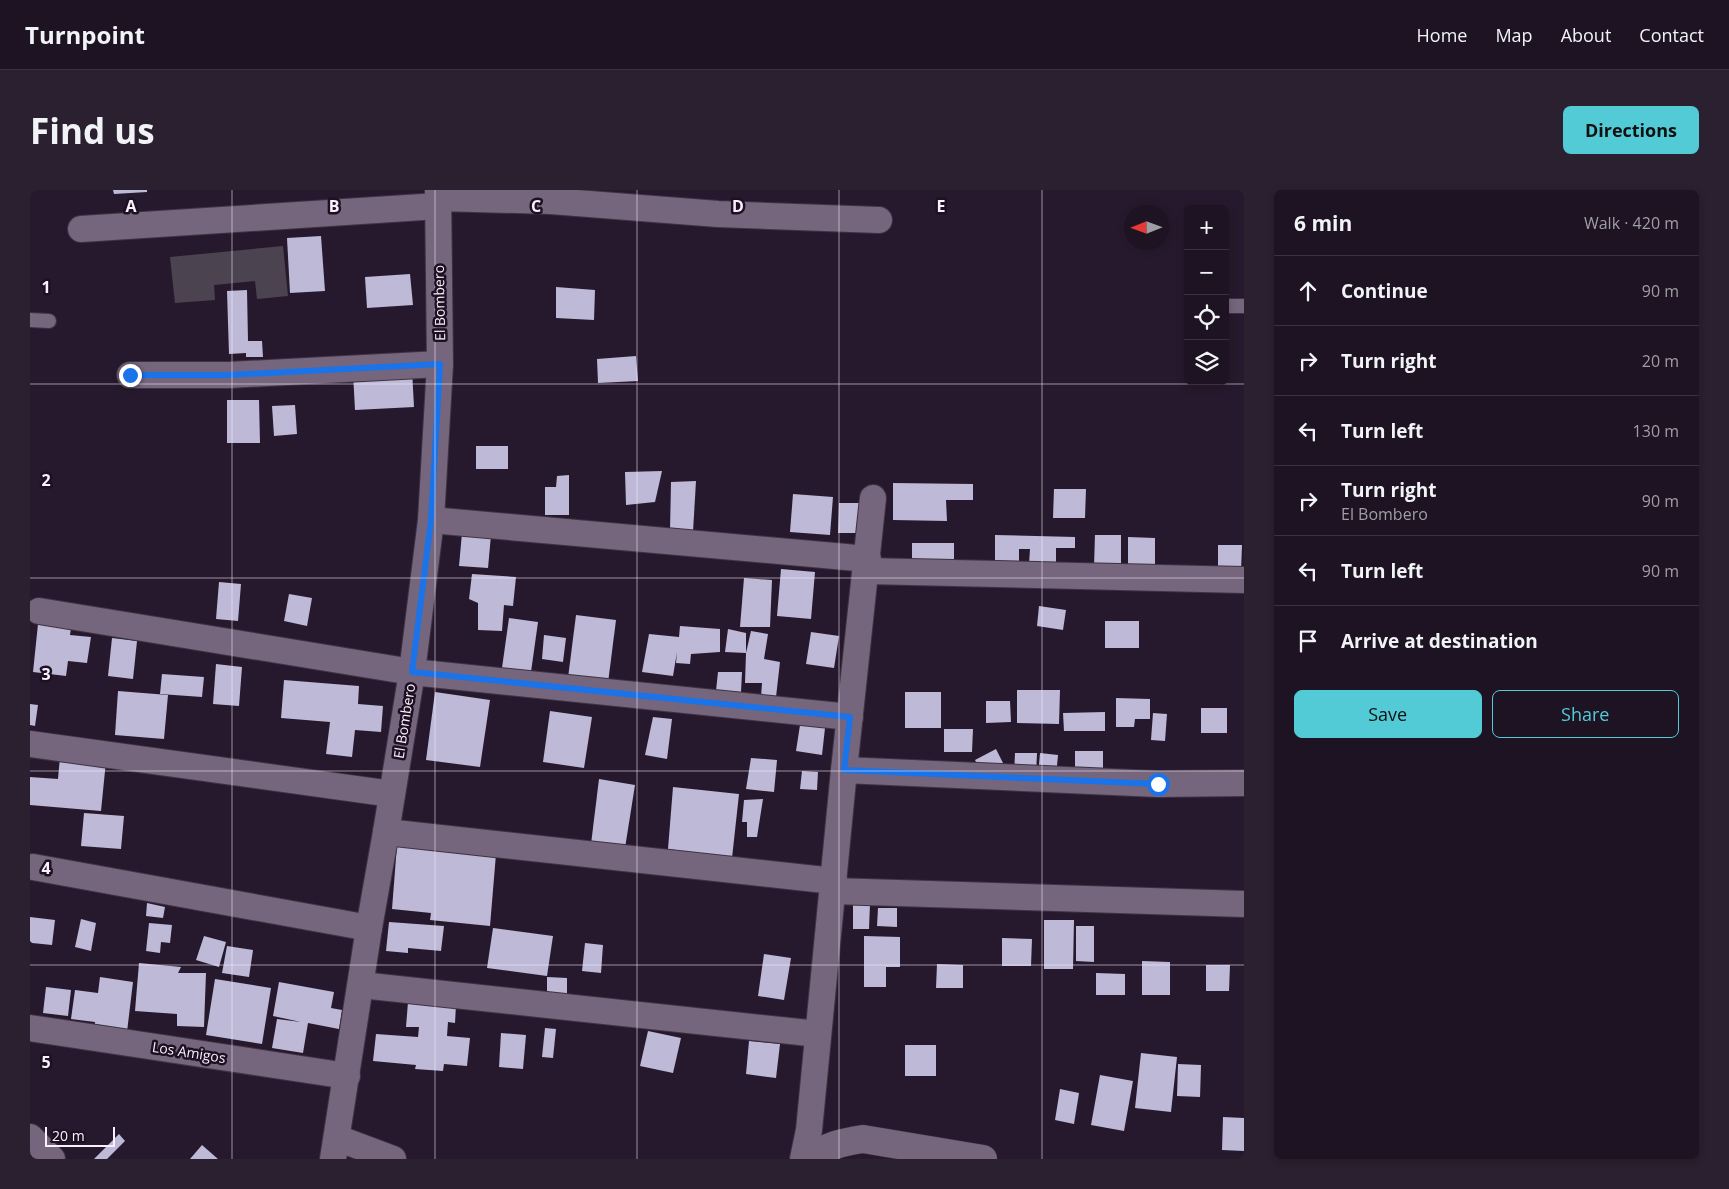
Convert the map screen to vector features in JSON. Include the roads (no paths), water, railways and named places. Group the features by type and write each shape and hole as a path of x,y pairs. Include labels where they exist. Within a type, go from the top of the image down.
{"main road":[{"path":"812,1159 831,1146 846,1141 863,1139 983,1159"}],"street":[{"path":"81,229 438,198 551,201 718,214 879,220"},
{"name":"El Bombero","path":"335,1148 369,928 412,672 431,520 440,364 438,198"},
{"path":"130,375 228,375 440,364"},
{"path":"803,1159 810,1130 844,770 873,498"},
{"path":"431,520 867,565 1244,580"},
{"path":"39,611 412,672 850,717"},
{"path":"30,744 392,794"},
{"path":"844,770 1158,784 1244,783"},
{"path":"386,832 833,886 1244,904"},
{"path":"33,867 369,928"},
{"path":"361,986 818,1034"},
{"name":"Los Amigos","path":"30,1028 347,1076"},
{"path":"810,1130 863,1139"},
{"path":"30,1137 52,1159"},
{"path":"335,1148 393,1159"}],"lane":[{"path":"1229,306 1244,306"},
{"path":"30,320 49,321"}]}
